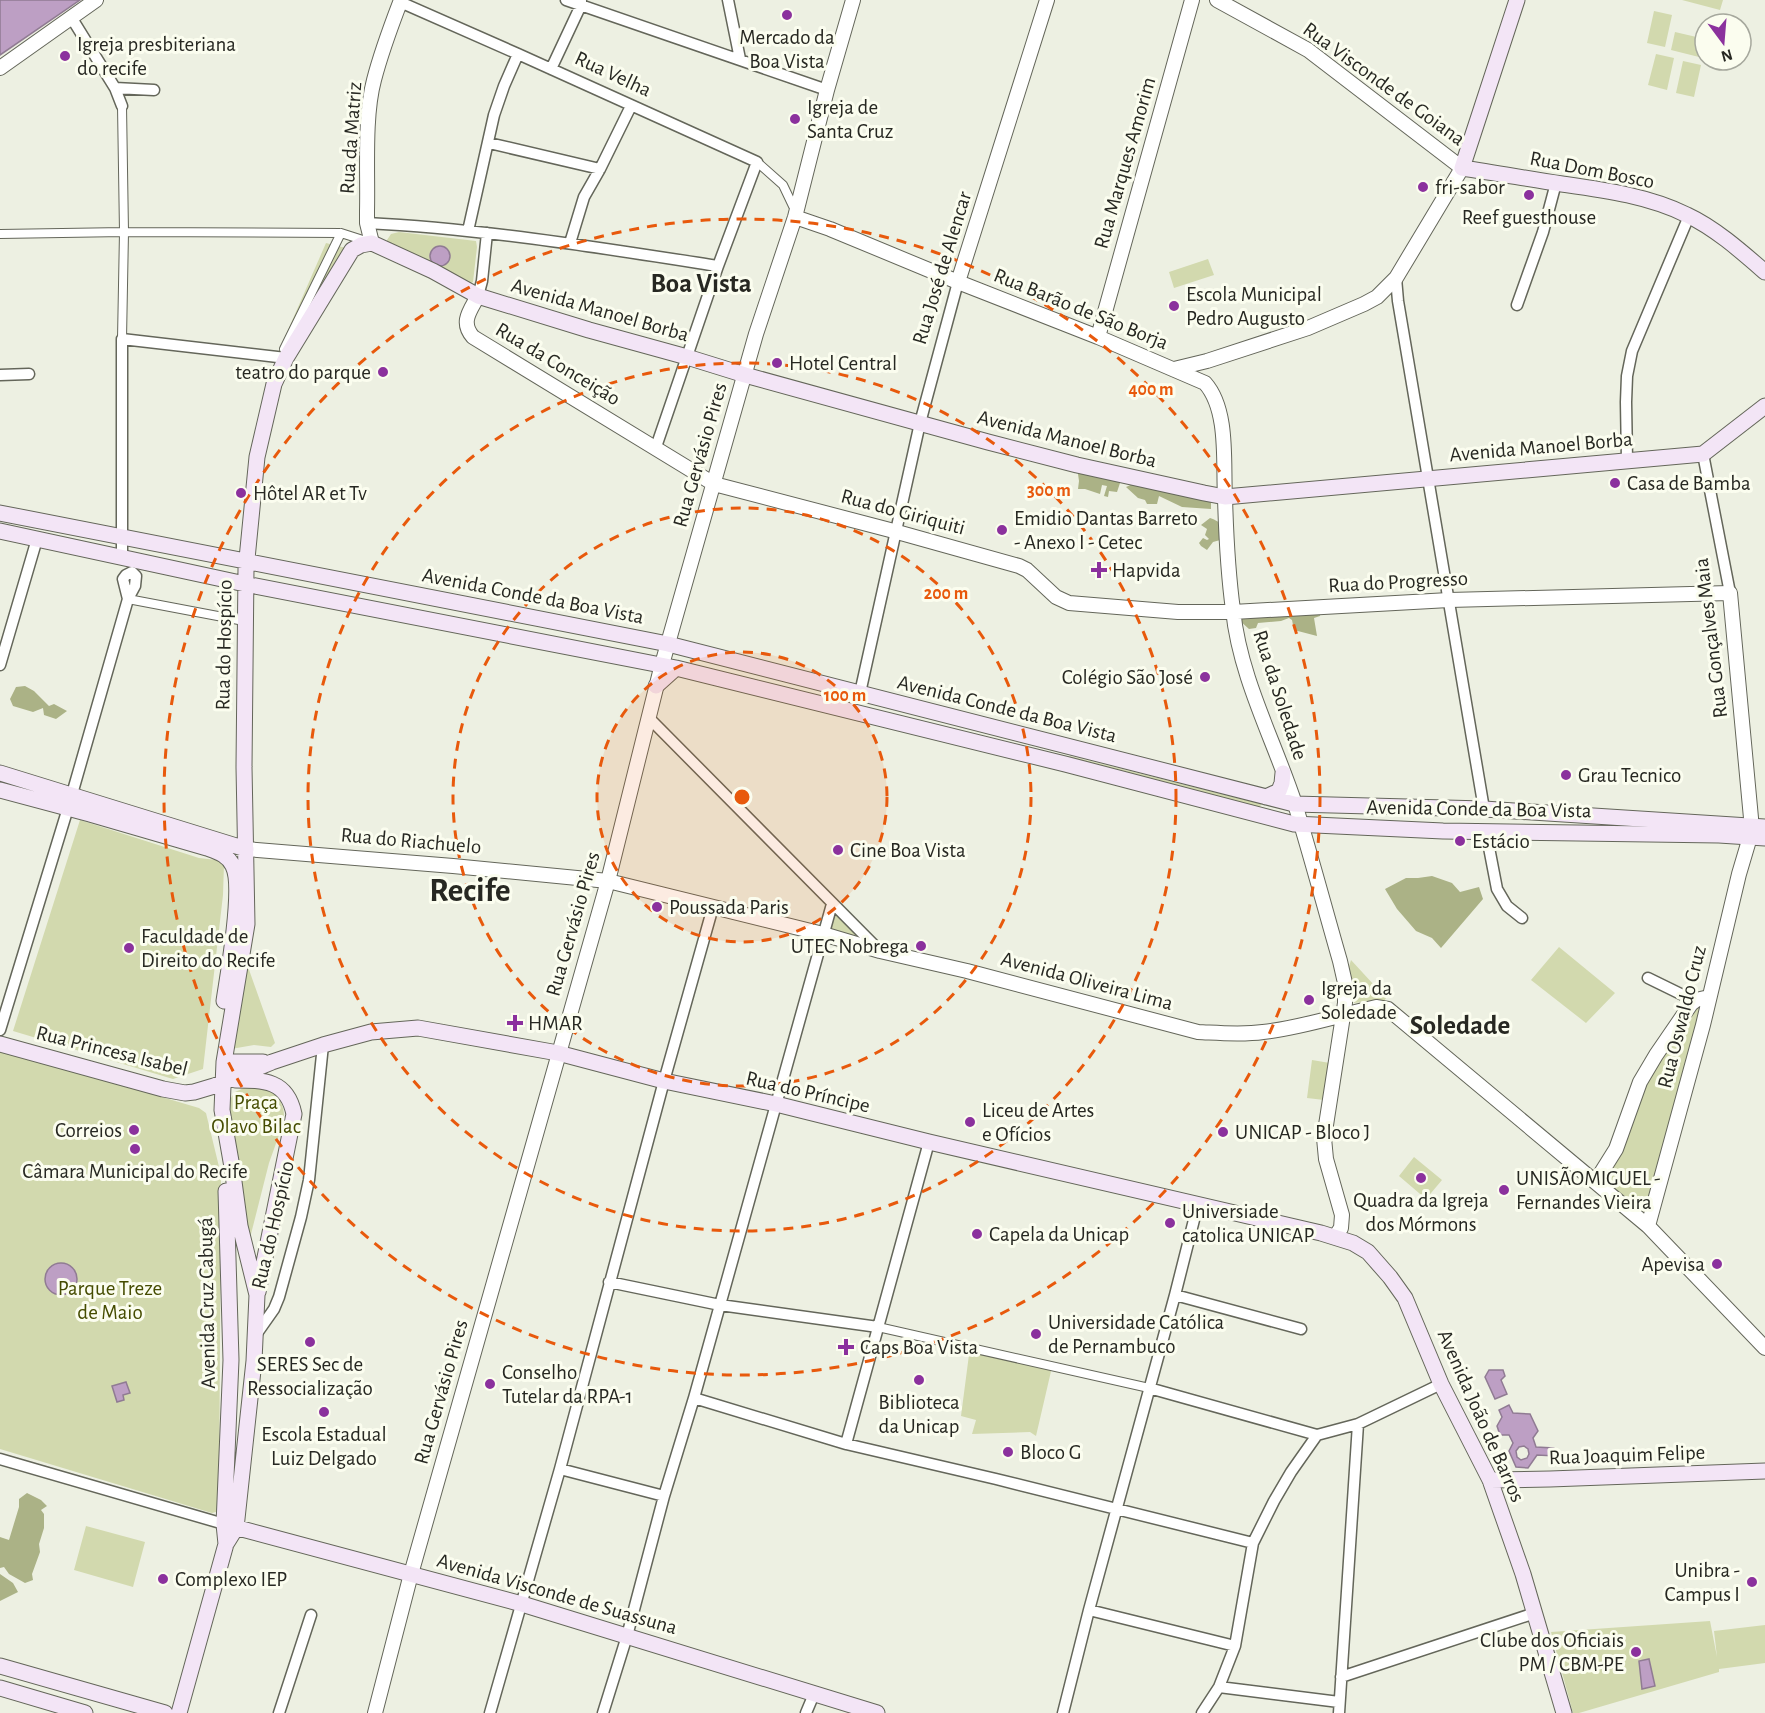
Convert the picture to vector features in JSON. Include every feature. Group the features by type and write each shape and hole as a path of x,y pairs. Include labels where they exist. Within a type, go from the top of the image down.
{"main road":[{"path":"1462,168 1517,0"},
{"name":"Rua Dom Bosco","path":"1462,168 1628,195 1671,208 1689,216 1740,250 1765,272"},
{"name":"Avenida Manoel Borba","path":"372,243 433,271 478,296 589,330 1077,465 1204,493 1225,496 1703,454"},
{"name":"Rua do Hospício","path":"219,1063 248,924 244,767 244,621 245,584 257,457 274,384 283,358 352,250 372,243"},
{"path":"1703,454 1765,406"},
{"name":"Avenida Conde da Boa Vista","path":"0,513 668,644 1294,804 1484,809 1756,829"},
{"name":"Avenida Conde da Boa Vista","path":"0,531 245,584 669,666 1301,825 1486,831 1756,829"},
{"path":"656,686 669,666"},
{"name":"Rua do Riachuelo","path":"0,773 69,802 217,851 229,859 235,870 237,891 219,1063"},
{"path":"1266,796 1279,790 1283,773"},
{"name":"Rua do Riachuelo","path":"0,790 69,802 246,849"},
{"name":"Rua do Príncipe","path":"272,1062 371,1032 418,1028 558,1053 664,1081 776,1104 1335,1237"},
{"name":"Rua Princesa Isabel","path":"0,1044 185,1093 222,1083"},
{"path":"219,1063 272,1062"},
{"path":"222,1083 272,1062"},
{"name":"Avenida Cruz Cabugá","path":"178,1710 230,1526 255,1336 257,1295 238,1211 222,1116 222,1083 219,1063"},
{"path":"222,1083 267,1081 280,1087 288,1097 294,1114 257,1295"},
{"name":"Avenida Cruz Cabugá","path":"222,1083 214,1119 226,1188 231,1360 230,1526"},
{"name":"Avenida João de Barros","path":"1335,1237 1368,1252 1405,1298 1441,1384 1490,1480 1523,1574 1564,1713"},
{"name":"Rua Joaquim Felipe","path":"1490,1480 1765,1471"},
{"name":"Avenida Visconde de Suassuna","path":"230,1526 522,1604 877,1713"},
{"path":"0,1666 165,1713"},
{"path":"0,1688 85,1713"}],"street":[{"path":"0,60 87,0"},
{"path":"0,68 96,0"},
{"path":"566,0 581,2 827,90"},
{"path":"728,0 740,59"},
{"name":"Rua Gervásio Pires","path":"669,666 668,644 756,334 796,213 827,90 853,0"},
{"name":"Rua José de Alencar","path":"860,693 920,423 958,282 1047,0"},
{"name":"Rua Marques Amorim","path":"1098,337 1192,0"},
{"name":"Rua Visconde de Goiana","path":"1217,0 1308,50 1462,168"},
{"name":"Rua Velha","path":"398,1 757,162 783,185 796,213"},
{"name":"Rua da Matriz","path":"372,243 367,223 368,126 373,81 398,1"},
{"path":"551,69 581,2"},
{"path":"71,17 115,88 122,106 124,232 122,557"},
{"path":"468,231 500,96 518,54"},
{"path":"115,88 154,90"},
{"path":"570,243 582,203 631,106"},
{"path":"489,143 600,169"},
{"path":"656,447 718,266 757,162"},
{"name":"Rua Barão de São Borja","path":"796,213 958,282 1174,369 1207,361 1308,328 1377,297 1396,279 1462,168"},
{"path":"1517,305 1543,232 1556,183"},
{"path":"1627,460 1627,376 1632,351 1689,216"},
{"path":"367,223 468,231 570,243 718,266"},
{"path":"0,234 341,233 372,243"},
{"name":"Rua do Hospício","path":"283,358 341,233"},
{"name":"Rua da Conceição","path":"487,233 482,281 466,324 473,337 714,484"},
{"path":"1396,279 1484,809"},
{"path":"122,339 283,358"},
{"name":"Rua da Soledade","path":"1174,369 1205,383 1213,393 1223,438 1233,612 1244,663 1301,825 1345,982 1346,1003 1324,1138 1326,1159 1343,1222 1335,1237"},
{"path":"0,375 29,374"},
{"name":"Rua Gonçalves Maia","path":"1703,454 1730,592 1756,829"},
{"name":"Rua do Giriquiti","path":"714,484 1019,566 1027,570 1056,597 1069,603"},
{"path":"0,665 37,540"},
{"name":"Rua do Progresso","path":"1069,603 1178,612 1233,612 1449,600 1730,592"},
{"path":"0,1030 128,599 244,621"},
{"name":"Rua Gervásio Pires","path":"375,1713 411,1574 608,881 656,686"},
{"path":"649,718 880,951"},
{"name":"Rua Oswaldo Cruz","path":"1648,1226 1703,1025 1702,999 1756,829"},
{"path":"1486,831 1497,890 1506,906 1522,918"},
{"name":"Rua do Riachuelo","path":"246,849 608,881 824,934"},
{"path":"603,1713 627,1636 664,1496 694,1398 832,904"},
{"path":"490,1713 560,1469 609,1282 713,907"},
{"name":"Avenida Oliveira Lima","path":"824,934 880,951 967,971 1198,1032 1235,1034 1263,1032 1288,1029 1376,1007 1388,1010 1648,1226 1765,1348"},
{"path":"1648,978 1702,999"},
{"path":"1596,1181 1616,1149 1640,1082 1656,1054 1687,1009 1702,999"},
{"name":"Rua do Hospício","path":"255,1336 274,1309 279,1297 301,1218 309,1180 323,1045"},
{"path":"846,1444 929,1142"},
{"path":"1063,1713 1198,1204"},
{"path":"609,1282 720,1305 878,1327 1149,1388 1317,1435 1358,1424 1441,1384"},
{"path":"1175,1295 1301,1329"},
{"path":"694,1398 846,1444 1253,1543"},
{"path":"1219,1687 1339,1707 1358,1424"},
{"path":"1202,1713 1219,1687 1234,1646 1253,1543 1274,1501 1317,1435"},
{"path":"0,1459 230,1526"},
{"path":"560,1469 664,1496"},
{"path":"1089,1610 1234,1646"},
{"path":"1341,1677 1535,1613"},
{"path":"279,1713 311,1615"},
{"path":"806,1713 814,1694"}],"green space":[{"path":"1682,0 1723,0 1720,10"},
{"path":"1654,11 1672,15 1665,47 1647,43"},
{"path":"1675,32 1693,36 1693,56 1671,50"},
{"path":"1656,54 1674,58 1667,90 1648,85"},
{"path":"1683,61 1693,63 1693,72 1699,72 1694,97 1676,93"},
{"path":"399,232 476,241 473,282 469,284 387,243 391,234"},
{"path":"326,243 346,248 285,354 278,353"},
{"path":"1208,259 1214,275 1174,288 1169,272"},
{"path":"1083,471 1121,480 1117,492 1109,491 1108,497 1104,496 1107,486 1102,485 1100,494 1078,489 1078,474"},
{"path":"1135,483 1211,497 1211,509 1182,507 1159,496 1157,504 1147,504 1145,500 1138,498 1126,487"},
{"path":"1210,518 1222,526 1224,539 1213,542 1207,550 1199,543 1203,538 1209,539 1205,535 1207,529 1201,525"},
{"path":"1321,610 1320,616 1314,618 1317,636 1294,630 1292,620 1289,618 1258,623 1256,628 1249,629 1239,620 1238,615"},
{"path":"25,686 34,691 49,706 54,704 67,711 56,719 44,715 43,708 33,712 13,706 10,699 16,687"},
{"path":"1070,756 1261,804 1260,807 1070,760 1068,758"},
{"name":"Faculdade de Direito do Recife","path":"80,820 224,864 223,895 203,1069 173,1079 13,1031"},
{"path":"1432,876 1452,883 1460,892 1479,887 1483,899 1441,948 1432,938 1416,931 1397,909 1385,889 1406,878"},
{"path":"832,904 880,951 823,934"},
{"path":"1559,947 1615,993 1586,1023 1531,980"},
{"path":"1351,960 1386,998 1384,1001 1354,1003 1348,970"},
{"path":"247,964 275,1043 271,1047 254,1045 231,1049"},
{"path":"1704,1002 1645,1216 1603,1180 1644,1085 1692,1006"},
{"name":"Parque Treze de Maio","path":"0,1049 199,1108 206,1113 221,1175 219,1507 216,1512 212,1513 0,1449"},
{"path":"1312,1060 1330,1063 1324,1100 1307,1098"},
{"name":"Praça Olavo Bilac","path":"246,1087 269,1088 276,1095 284,1111 284,1121 269,1163 250,1238 243,1212 237,1150 227,1121 228,1102 235,1092"},
{"name":"Quadra da Igreja dos Mórmons","path":"1414,1157 1442,1180 1426,1199 1399,1176"},
{"path":"970,1347 1052,1367 1036,1436 1030,1432 972,1434 976,1420 961,1416"},
{"path":"27,1493 47,1506 41,1510 44,1514 44,1528 39,1544 40,1552 32,1574 33,1580 25,1583 9,1574 4,1567 0,1568 0,1537 9,1540 19,1507 19,1499"},
{"path":"86,1526 145,1542 133,1587 74,1570"},
{"path":"0,1574 13,1583 18,1592 0,1601"},
{"name":"Clube dos Oficiais PM / CBM-PE","path":"1710,1621 1717,1657 1714,1631 1765,1625 1765,1663 1719,1669 1719,1672 1573,1713 1551,1632"}],"shaded area":[{"path":"0,0 80,0 0,55"},
{"path":"440,246 447,249 450,256 447,263 440,266 433,263 430,256 433,249"},
{"path":"61,1263 72,1268 77,1279 72,1290 61,1295 50,1290 45,1279 50,1268"},
{"path":"1489,1370 1503,1370 1505,1376 1501,1380 1507,1394 1495,1399 1485,1377"},
{"path":"126,1382 130,1393 123,1395 124,1400 117,1402 112,1386"},
{"path":"1509,1405 1513,1413 1530,1414 1538,1431 1533,1438 1536,1447 1554,1448 1557,1453 1554,1454 1555,1456 1537,1455 1528,1468 1516,1467 1509,1451 1513,1443 1509,1435 1500,1435 1497,1426 1502,1417 1499,1410","holes":["1524,1446 1528,1449 1527,1458 1521,1460 1517,1457 1516,1451 1519,1447"]},
{"path":"1649,1659 1655,1686 1642,1689 1639,1661"}],"place":[{"name":"Mercado da Boa Vista","path":"787,15"},
{"name":"Igreja presbiteriana do recife","path":"65,56"},
{"name":"Igreja de Santa Cruz","path":"795,119"},
{"name":"fri-sabor","path":"1423,187"},
{"name":"Reef guesthouse","path":"1529,195"},
{"name":"Escola Municipal Pedro Augusto","path":"1174,306"},
{"name":"Hotel Central","path":"777,363"},
{"name":"teatro do parque","path":"383,372"},
{"name":"Casa de Bamba","path":"1615,483"},
{"name":"Hôtel AR et Tv","path":"241,493"},
{"name":"Emidio Dantas Barreto - Anexo I - Cetec","path":"1002,530"},
{"name":"Hapvida","path":"1099,570"},
{"name":"Colégio São José","path":"1205,677"},
{"name":"Grau Tecnico","path":"1566,775"},
{"name":"Estácio","path":"1460,841"},
{"name":"Cine Boa Vista","path":"838,850"},
{"name":"Poussada Paris","path":"657,907"},
{"name":"UTEC Nobrega","path":"921,946"},
{"name":"Faculdade de Direito do Recife","path":"129,948"},
{"name":"Igreja da Soledade","path":"1309,1000"},
{"name":"HMAR","path":"515,1023"},
{"name":"Liceu de Artes e Ofícios","path":"970,1122"},
{"name":"Correios","path":"134,1130"},
{"name":"UNICAP - Bloco J","path":"1223,1132"},
{"name":"Câmara Municipal do Recife","path":"135,1149"},
{"name":"Quadra da Igreja dos Mórmons","path":"1421,1178"},
{"name":"UNISÃOMIGUEL - Fernandes Vieira","path":"1504,1190"},
{"name":"Universiade catolica UNICAP","path":"1170,1223"},
{"name":"Capela da Unicap","path":"977,1234"},
{"name":"Apevisa","path":"1717,1264"},
{"name":"Universidade Católica de Pernambuco","path":"1036,1334"},
{"name":"SERES Sec de Ressocialização","path":"310,1342"},
{"name":"Caps Boa Vista","path":"846,1347"},
{"name":"Biblioteca da Unicap","path":"919,1380"},
{"name":"Conselho Tutelar da RPA-1","path":"490,1384"},
{"name":"Escola Estadual Luiz Delgado","path":"324,1412"},
{"name":"Bloco G","path":"1008,1452"},
{"name":"Complexo IEP","path":"163,1579"},
{"name":"Unibra - Campus I","path":"1752,1582"},
{"name":"Clube dos Oficiais PM / CBM-PE","path":"1636,1652"}],"district":[{"name":"Boa Vista","path":"701,283"},
{"name":"Recife","path":"470,891"},
{"name":"Soledade","path":"1460,1025"}]}
